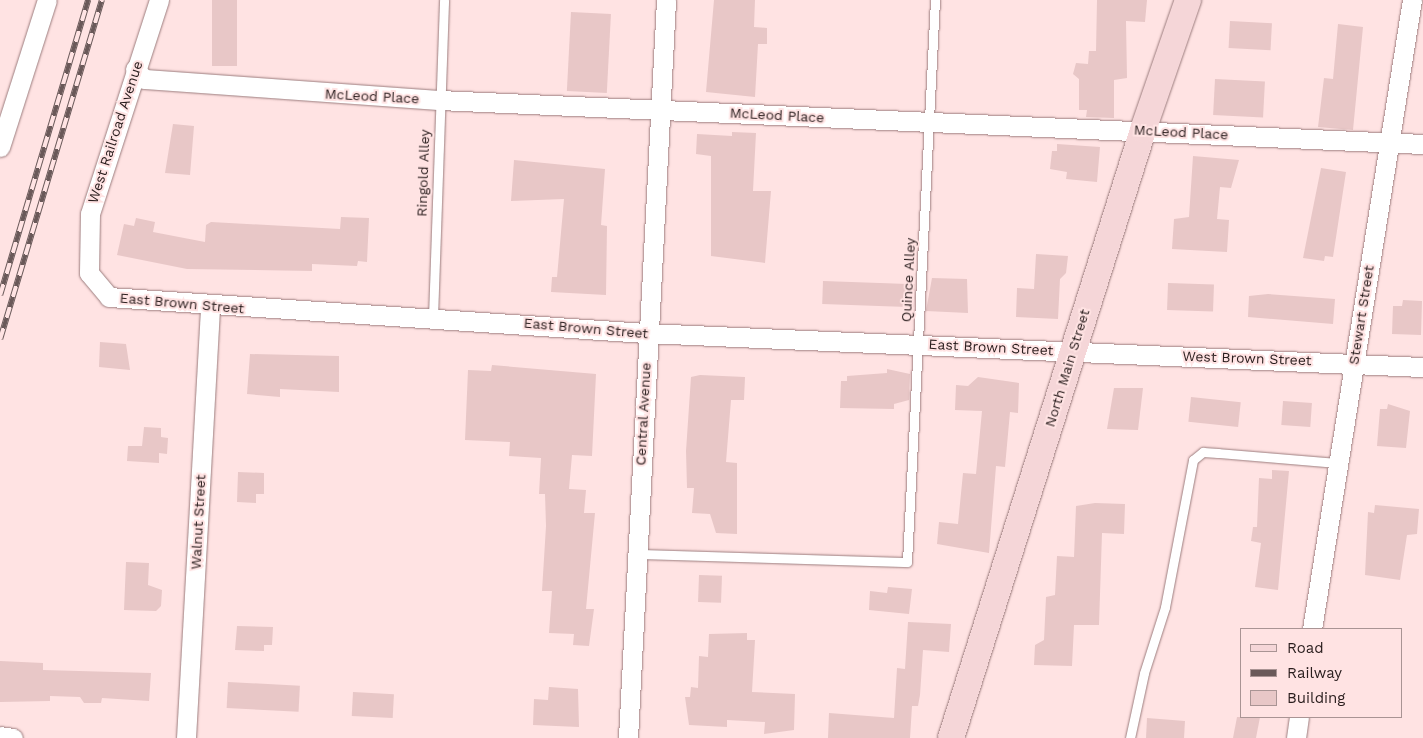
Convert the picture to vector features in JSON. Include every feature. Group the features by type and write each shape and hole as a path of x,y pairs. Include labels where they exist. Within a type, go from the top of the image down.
{"street":[{"path":"1,141 47,0"},
{"name":"West Railroad Avenue","path":"102,293 89,273 90,214 135,69 159,0"},
{"name":"Central Avenue","path":"628,738 646,333 666,0"},
{"name":"North Main Street","path":"951,738 1071,351 1143,130 1188,0"},
{"name":"Stewart Street","path":"1312,628 1336,463 1412,0"},
{"name":"McLeod Place","path":"135,69 144,79 438,100 1390,141 1423,144"},
{"name":"East Brown Street","path":"102,293 210,307 433,317 646,333 919,343 1071,351"},
{"name":"Walnut Street","path":"186,738 210,307"},
{"name":"West Brown Street","path":"1071,351 1423,367"},
{"path":"1296,738 1299,718"},
{"path":"0,736 13,738"}],"lane":[{"name":"Ringold Alley","path":"433,317 438,100 444,0"},
{"name":"Quince Alley","path":"637,554 907,562 935,0"},
{"path":"1130,738 1144,673 1165,607 1193,460 1203,452 1218,452 1336,463"}],"building":[{"path":"212,0 237,0 237,66 212,66"},
{"path":"714,0 755,0 754,27 767,28 767,44 758,44 755,97 706,92"},
{"path":"1097,0 1147,0 1145,22 1126,21 1127,78 1114,80 1114,118 1086,117 1087,110 1079,110 1079,79 1073,74 1076,63 1088,64 1089,51 1096,51"},
{"path":"571,12 611,14 607,93 567,91"},
{"path":"1230,21 1272,23 1271,50 1229,48"},
{"path":"1338,24 1363,27 1353,130 1318,127 1324,78 1333,79"},
{"path":"1215,79 1265,82 1263,118 1213,115"},
{"path":"173,124 194,126 190,175 165,173"},
{"path":"732,132 756,133 753,191 771,191 765,263 711,256 711,156 696,154 697,134 732,136"},
{"path":"1057,144 1100,147 1097,182 1066,179 1067,172 1050,169 1052,151 1057,151"},
{"path":"1193,156 1239,160 1231,188 1220,187 1217,219 1229,220 1227,252 1172,249 1174,219 1189,217"},
{"path":"514,160 605,169 601,225 607,226 606,295 551,292 552,277 557,277 564,199 511,201"},
{"path":"1321,168 1346,172 1333,257 1325,256 1324,261 1303,258"},
{"path":"341,217 369,218 367,262 358,261 357,266 312,264 312,271 187,269 117,255 124,224 134,226 136,218 155,222 153,232 205,242 206,225 211,222 340,229"},
{"path":"1036,254 1068,256 1066,273 1060,279 1058,319 1016,317 1017,288 1034,289"},
{"path":"932,278 967,279 968,313 926,311"},
{"path":"823,281 915,284 914,307 822,304"},
{"path":"1168,283 1214,285 1213,312 1167,310"},
{"path":"1268,294 1335,299 1333,324 1248,317 1249,296"},
{"path":"1403,300 1422,301 1421,335 1392,334 1393,306 1402,306"},
{"path":"100,342 126,344 130,370 99,367"},
{"path":"250,354 339,356 339,392 280,389 280,397 247,394"},
{"path":"492,365 596,374 592,456 572,455 569,489 586,490 584,513 595,513 586,609 594,609 589,646 573,645 574,634 549,633 552,591 542,591 546,526 545,494 539,494 541,458 509,456 510,442 465,440 468,370 491,371"},
{"path":"887,369 910,374 909,400 894,404 894,409 840,408 841,381 847,381 847,376 887,373"},
{"path":"700,375 745,377 744,400 731,400 726,462 737,463 737,534 716,533 710,514 692,513 694,488 687,488 686,451 691,377"},
{"path":"978,377 1019,383 1018,413 1010,412 1005,467 996,466 989,553 937,544 939,522 958,524 963,473 976,474 982,411 955,410 956,385 968,386"},
{"path":"1114,388 1143,388 1138,430 1107,429"},
{"path":"1191,397 1241,402 1238,427 1188,422"},
{"path":"1283,401 1312,403 1310,427 1281,425"},
{"path":"1388,404 1410,411 1406,448 1377,446 1380,409 1387,409"},
{"path":"144,427 161,428 161,437 168,438 167,454 159,453 159,463 127,461 128,446 142,446"},
{"path":"1272,470 1289,471 1278,590 1255,587 1261,543 1251,541 1253,527 1257,527 1259,478 1272,479"},
{"path":"238,472 264,473 264,494 256,494 256,503 237,502"},
{"path":"1095,503 1125,504 1124,534 1102,533 1099,625 1074,625 1072,666 1034,665 1035,645 1044,640 1046,597 1055,595 1057,556 1074,557 1076,506"},
{"path":"1375,505 1419,509 1417,534 1407,535 1400,580 1365,575 1368,512 1374,513"},
{"path":"126,562 149,563 148,585 162,590 161,606 156,611 124,610"},
{"path":"699,575 722,576 721,603 698,602"},
{"path":"888,587 912,589 909,614 869,610 870,591 887,593"},
{"path":"908,622 951,624 949,652 923,650 920,695 918,706 912,706 910,738 828,738 829,713 894,718 897,668 905,669"},
{"path":"237,626 273,627 272,645 264,645 264,651 235,650"},
{"path":"747,633 747,640 755,640 752,692 795,694 794,730 764,734 765,722 727,720 727,727 689,725 685,697 690,697 691,687 698,688 699,656 708,657 709,634"},
{"path":"0,661 43,663 43,670 151,673 149,701 102,698 101,703 84,703 80,697 50,696 50,701 0,702"},
{"path":"228,682 300,686 299,712 227,708"},
{"path":"549,687 578,689 579,727 533,725 534,699 548,700"},
{"path":"353,692 394,694 393,718 352,716"},
{"path":"1237,717 1260,718 1256,738 1233,738"},
{"path":"1147,718 1185,721 1184,738 1146,738"}],"railway":[{"path":"0,295 88,0"},
{"path":"0,339 102,0"}]}
